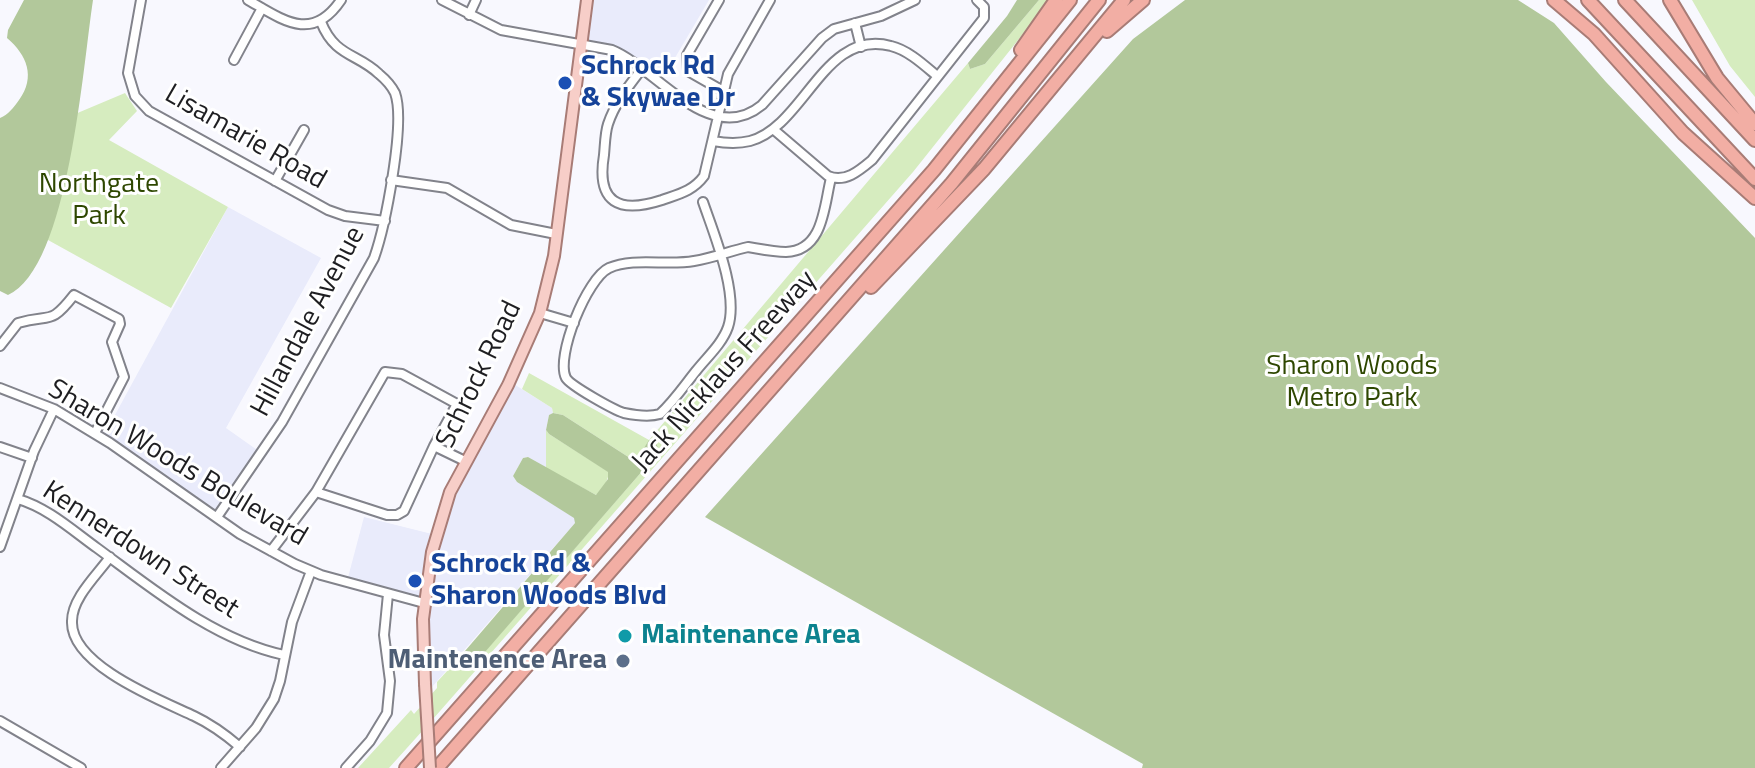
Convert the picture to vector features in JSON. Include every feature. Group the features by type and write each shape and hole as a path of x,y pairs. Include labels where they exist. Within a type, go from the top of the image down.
{"highway":[{"path":"950,151 1056,0"},
{"name":"Jack Nicklaus Freeway","path":"406,768 950,151 1070,0"},
{"name":"Jack Nicklaus Freeway","path":"437,768 996,130 1099,0"},
{"path":"810,344 946,210 1124,0"},
{"path":"1062,75 1099,37 1143,0"},
{"path":"1554,0 1594,34 1683,133 1755,198"},
{"path":"1588,0 1755,179"},
{"path":"1625,0 1755,140"},
{"path":"1670,0 1717,78 1755,124"}],"main road":[{"name":"Schrock Road","path":"430,768 424,603 430,557 450,492 508,386 540,313 556,234 587,0"}],"street":[{"name":"Lisamarie Road","path":"141,0 128,73 135,96 149,111 328,210 345,216 385,221"},
{"path":"248,0 298,25 321,22 341,0"},
{"path":"442,0 501,30 618,53 664,88 718,117 734,118 756,110 822,38 834,29 881,16 915,0"},
{"path":"469,15 476,0"},
{"path":"719,0 687,55 688,71 723,91"},
{"path":"641,70 623,92 608,124 602,168 602,183 608,196 619,205 633,207 687,191 704,176 728,74 770,0"},
{"path":"773,129 831,178 856,174 872,160 984,18 984,7 977,0"},
{"path":"234,60 262,8"},
{"name":"Hillandale Avenue","path":"217,517 282,422 374,258 385,221 400,115 394,91 377,72 342,52 325,32 321,22"},
{"path":"855,23 861,47"},
{"path":"713,141 749,141 773,129 845,51 890,45 937,76"},
{"path":"275,181 304,130"},
{"path":"703,202 720,255 731,303 729,325 718,346 660,414 622,412 572,384 565,374 574,323 581,302 596,278 606,269 620,265 695,261 720,255 748,247 790,252 814,238 825,213 831,178"},
{"path":"391,180 447,188 511,225 556,234"},
{"path":"0,346 18,323 51,318 62,311 74,295 119,319 120,324 112,342 124,377 95,433"},
{"path":"540,313 574,323"},
{"path":"271,551 316,492 385,372 402,374 457,404 404,511 387,515 316,492"},
{"name":"Sharon Woods Boulevard","path":"0,388 54,409 95,433 271,551 311,571 424,603"},
{"path":"0,547 4,524 18,499 54,409"},
{"path":"434,446 465,461"},
{"path":"0,447 32,458"},
{"name":"Kennerdown Street","path":"18,499 51,514 184,609 244,644 284,655"},
{"path":"110,557 78,600 71,618 73,636 84,652 121,679 222,732 240,747"},
{"path":"221,768 264,717 274,699 292,622 311,571"},
{"path":"346,768 370,741 387,713 390,681 384,635 388,594"},
{"path":"0,721 81,768"}],"shaded area":[{"path":"588,0 709,0 659,85 620,55 582,45"},
{"path":"228,207 321,258 226,428 260,452 220,507 210,511 103,437"},
{"path":"509,381 552,408 553,413 549,415 546,430 546,468 528,457 523,458 513,476 517,482 575,518 575,523 425,695 423,601 346,585 364,517 436,535 450,495"}],"green space":[{"path":"24,0 93,0 78,114 59,207 46,247 29,277 8,295 0,291 0,118 15,106 27,83 24,59 7,38"},
{"path":"1017,0 1039,0 985,64 970,69 968,63"},
{"path":"1039,0 1050,0 913,172 433,719 389,768 358,768 411,710 414,714 459,658 462,665 472,666 651,461 633,460 563,415 553,413 552,408 522,389 529,373 649,440 968,63 970,69 985,64"},
{"name":"Sharon Woods Metro Park","path":"1185,0 1518,0 1554,23 1755,238 1755,768 1142,768 1143,764 705,517 1133,39"},
{"path":"1692,0 1755,0 1755,97 1730,66"},
{"name":"Northgate Park","path":"125,93 137,111 109,140 228,207 171,308 10,219 68,117"},
{"path":"549,415 563,415 633,460 638,458 649,440 656,443 658,448 651,461 472,667 467,668 459,658 575,523 574,518 517,482 513,476 523,458 528,457 596,495 608,479 608,472 549,434 546,430"},
{"path":"546,430 609,472 599,493 596,495 546,468"}],"place":[{"name":"Schrock Rd & Skywae Dr","path":"565,83"},
{"name":"Schrock Rd & Sharon Woods Blvd","path":"415,581"},
{"name":"Maintenance Area","path":"625,636"},
{"name":"Maintenence Area","path":"623,661"}]}
